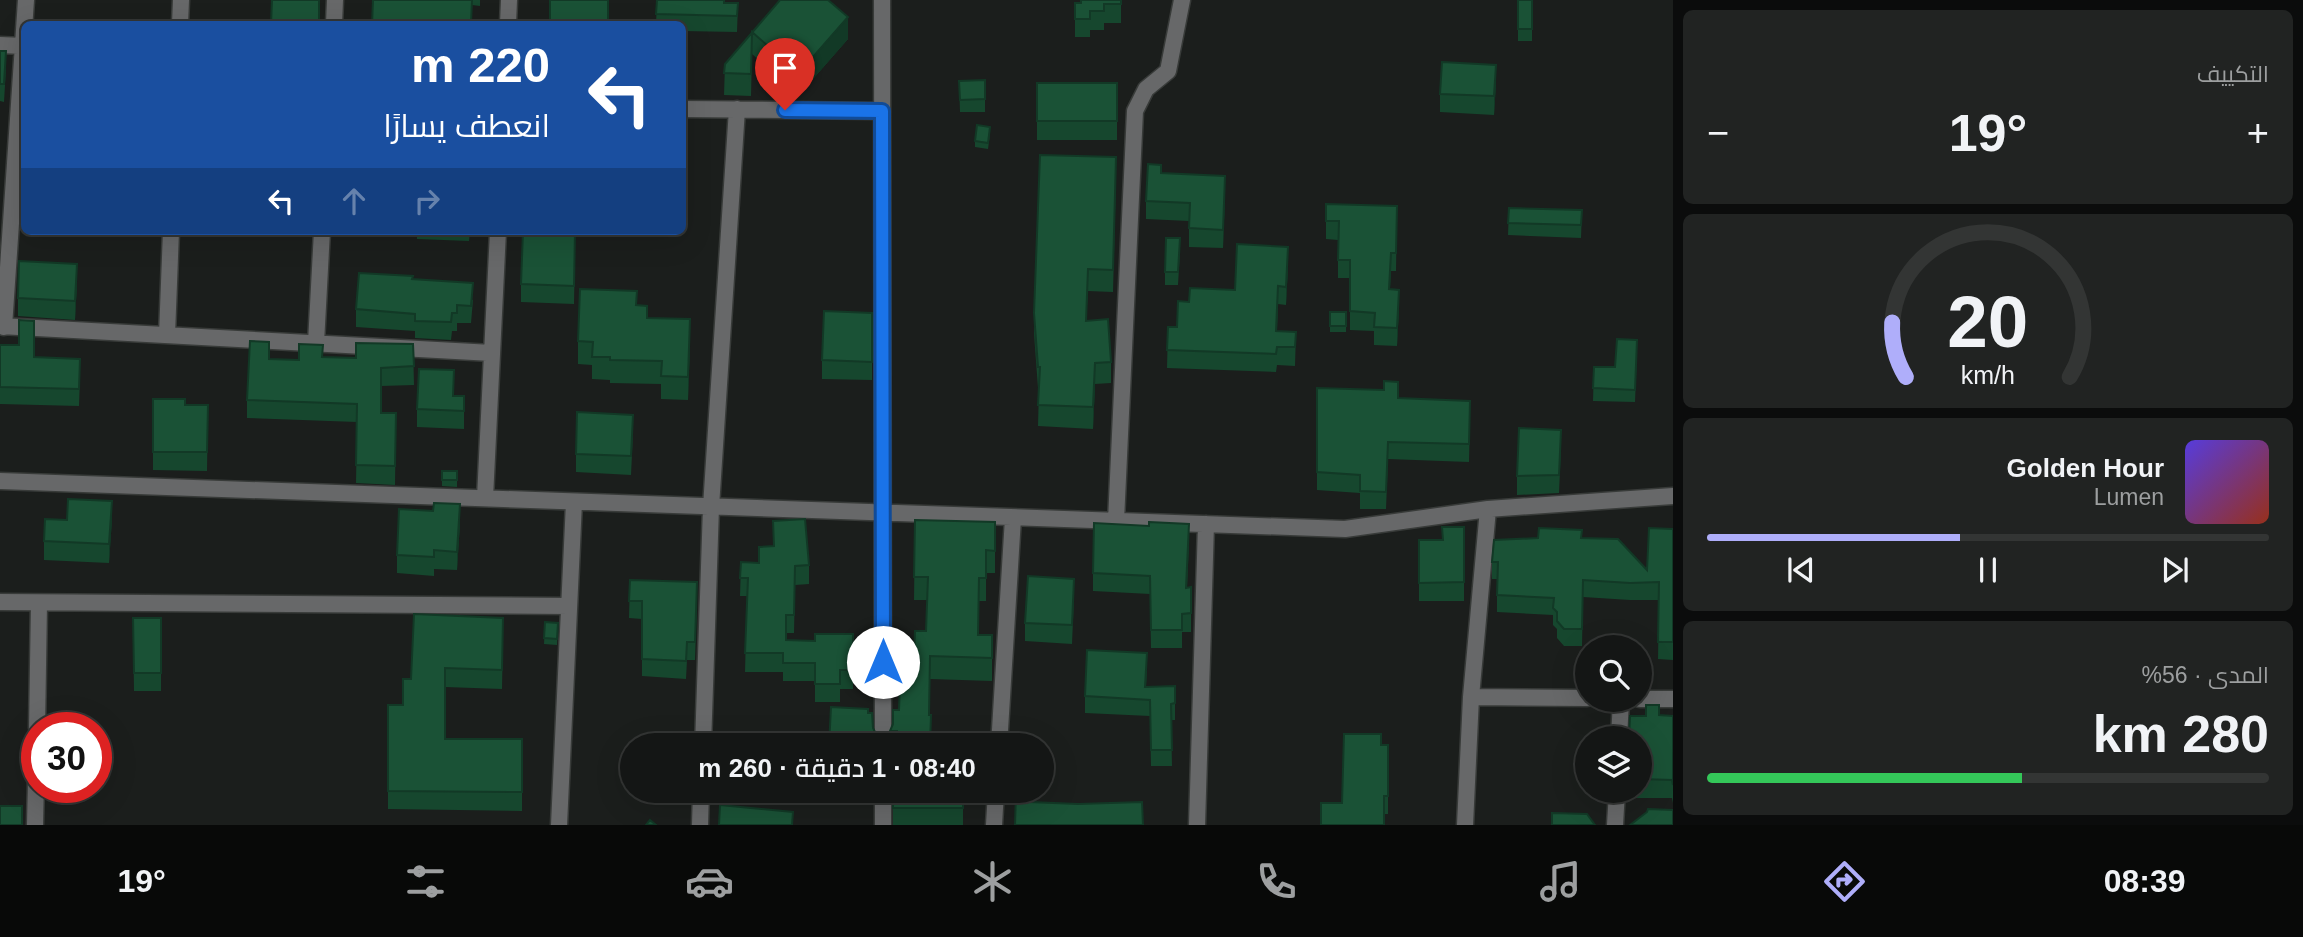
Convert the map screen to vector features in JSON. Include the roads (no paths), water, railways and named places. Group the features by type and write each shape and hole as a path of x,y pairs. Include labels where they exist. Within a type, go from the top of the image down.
{"street":[{"path":"25,21 26,0"},
{"path":"180,21 181,0"},
{"path":"334,21 335,0"},
{"path":"508,21 509,0"},
{"path":"882,0 883,733"},
{"path":"1116,521 1135,111 1146,89 1168,71 1182,0"},
{"path":"0,45 21,46"},
{"path":"21,84 2,326 492,353"},
{"path":"686,109 882,111"},
{"path":"703,733 711,507 737,109"},
{"path":"167,335 171,235"},
{"path":"316,343 322,235"},
{"path":"485,499 498,235"},
{"path":"0,481 1345,529 1488,509 1673,496"},
{"path":"559,825 574,502"},
{"path":"1465,825 1471,698 1488,509"},
{"path":"1000,733 1013,517"},
{"path":"1197,825 1206,524"},
{"path":"0,603 569,606"},
{"path":"37,712 39,603"},
{"path":"1471,698 1575,698"},
{"path":"1652,699 1673,699"},
{"path":"35,825 36,803"},
{"path":"700,825 701,803"},
{"path":"883,803 883,825"},
{"path":"994,825 995,803"},
{"path":"1615,825 1616,803"}]}
